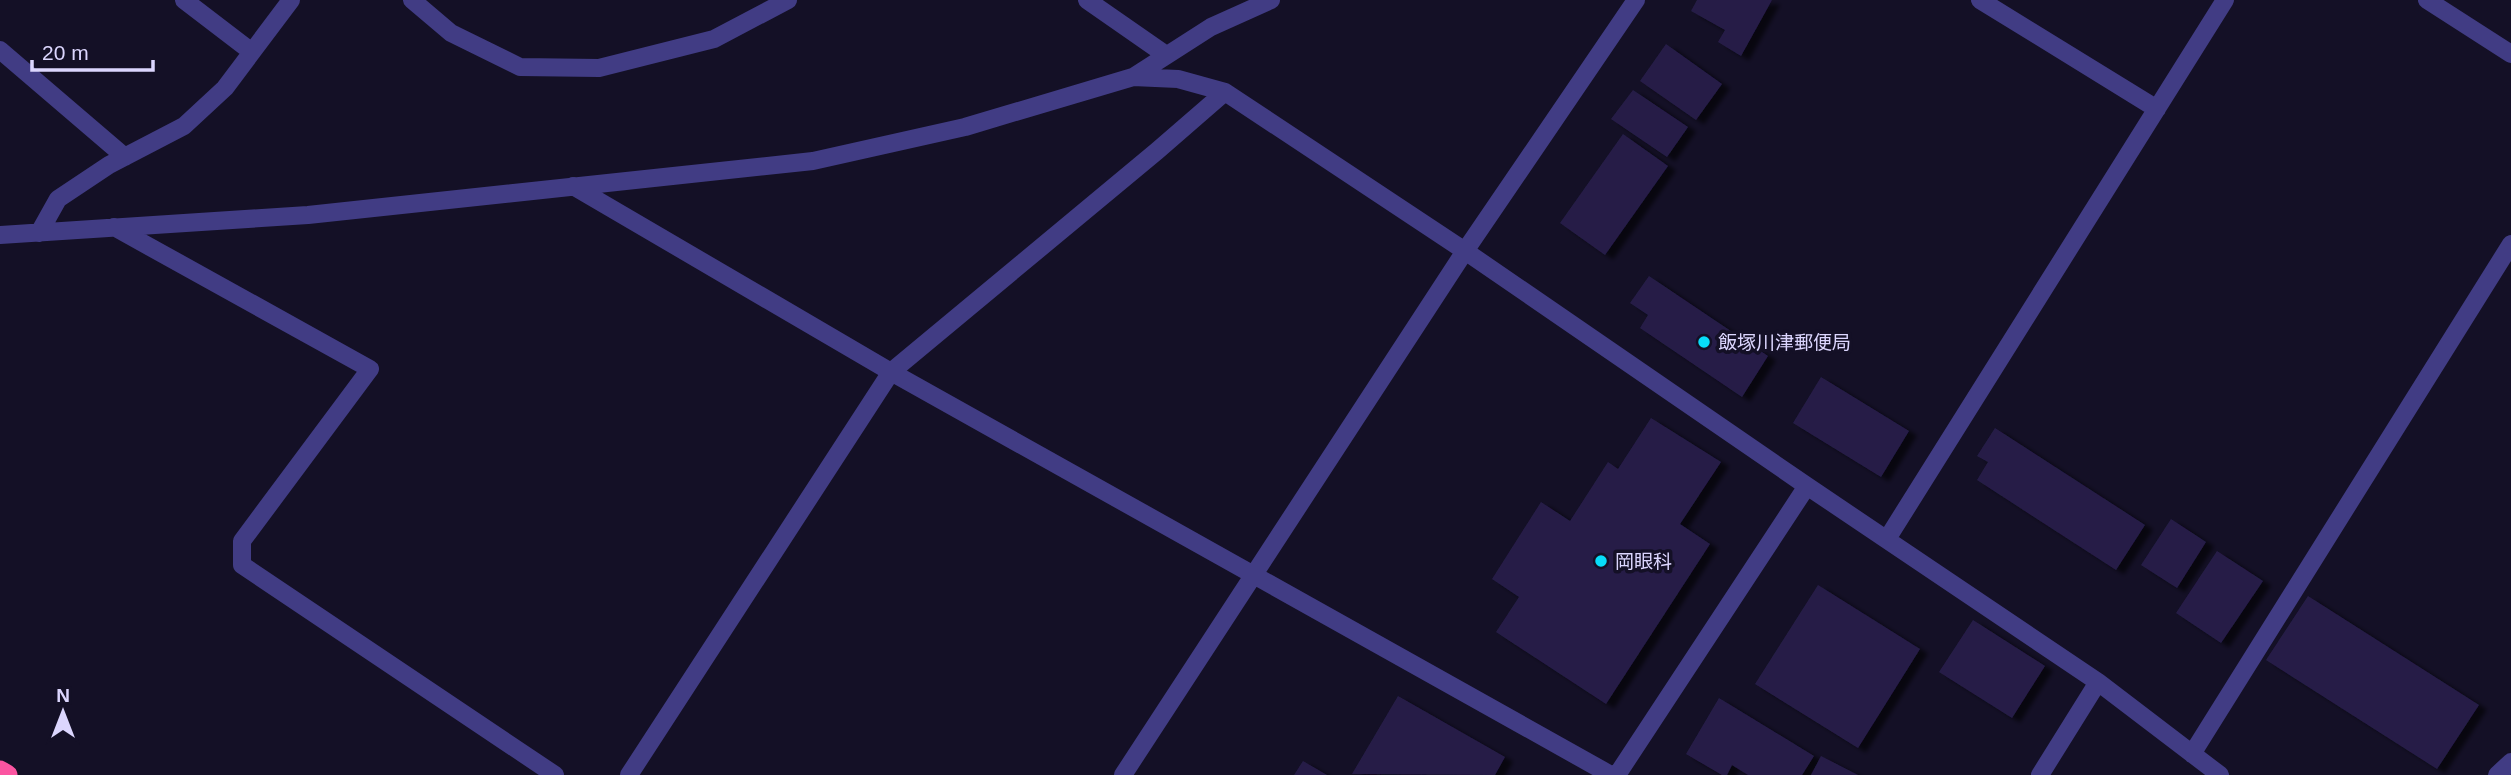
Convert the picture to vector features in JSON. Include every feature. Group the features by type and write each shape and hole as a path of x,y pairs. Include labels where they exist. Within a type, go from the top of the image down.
{"highway":[{"path":"0,771 7,775"}],"street":[{"path":"184,0 252,52"},
{"path":"39,233 58,199 125,157 184,126 225,88 292,0"},
{"path":"412,0 451,33 520,67 599,68 713,39 788,0"},
{"path":"1087,0 1166,55"},
{"path":"0,235 308,215 813,161 965,127 1133,77 1211,27 1271,0"},
{"path":"1123,775 1465,251 1636,0"},
{"path":"1980,0 2157,109"},
{"path":"1887,539 2225,0"},
{"path":"2427,0 2511,54"},
{"path":"0,50 125,157"},
{"path":"1133,77 1178,79 1225,92 1465,251 2098,682 2220,775"},
{"path":"629,775 891,372 1225,92"},
{"path":"573,186 891,372 1611,775"},
{"path":"114,227 370,369 242,541 242,565 555,775"},
{"path":"2192,754 2511,244"},
{"path":"1618,775 1807,486"},
{"path":"2040,775 2098,682"},
{"path":"2497,775 2511,762"}],"building":[{"path":"1697,0 1772,0 1741,56 1718,42 1725,30 1691,11"},
{"path":"1666,44 1722,84 1696,120 1640,81"},
{"path":"1633,90 1688,127 1667,157 1611,119"},
{"path":"1623,134 1668,166 1605,255 1560,223"},
{"name":"飯塚川津郵便局","path":"1649,276 1768,356 1742,397 1640,328 1648,315 1630,303"},
{"path":"1821,377 1909,431 1881,477 1793,423"},
{"name":"岡眼科","path":"1651,418 1721,462 1680,524 1710,544 1606,704 1496,632 1519,597 1492,579 1541,502 1570,521 1608,462 1618,469"},
{"path":"1995,428 2145,525 2116,570 1977,480 1988,462 1977,456"},
{"path":"2171,519 2206,542 2177,588 2141,565"},
{"path":"2217,551 2263,581 2221,643 2176,613"},
{"path":"1818,585 1920,649 1858,748 1755,684"},
{"path":"2308,596 2479,705 2437,769 2266,660"},
{"path":"1973,620 2045,666 2012,718 1939,672"},
{"path":"1398,696 1505,757 1495,775 1352,774"},
{"path":"1719,698 1814,756 1802,775 1748,775 1732,765 1727,775 1722,775 1686,754"},
{"path":"1821,756 1858,775 1811,775"},
{"path":"1303,761 1327,775 1294,775"}],"place":[{"name":"飯塚川津郵便局","path":"1704,342"},
{"name":"岡眼科","path":"1601,561"}]}
